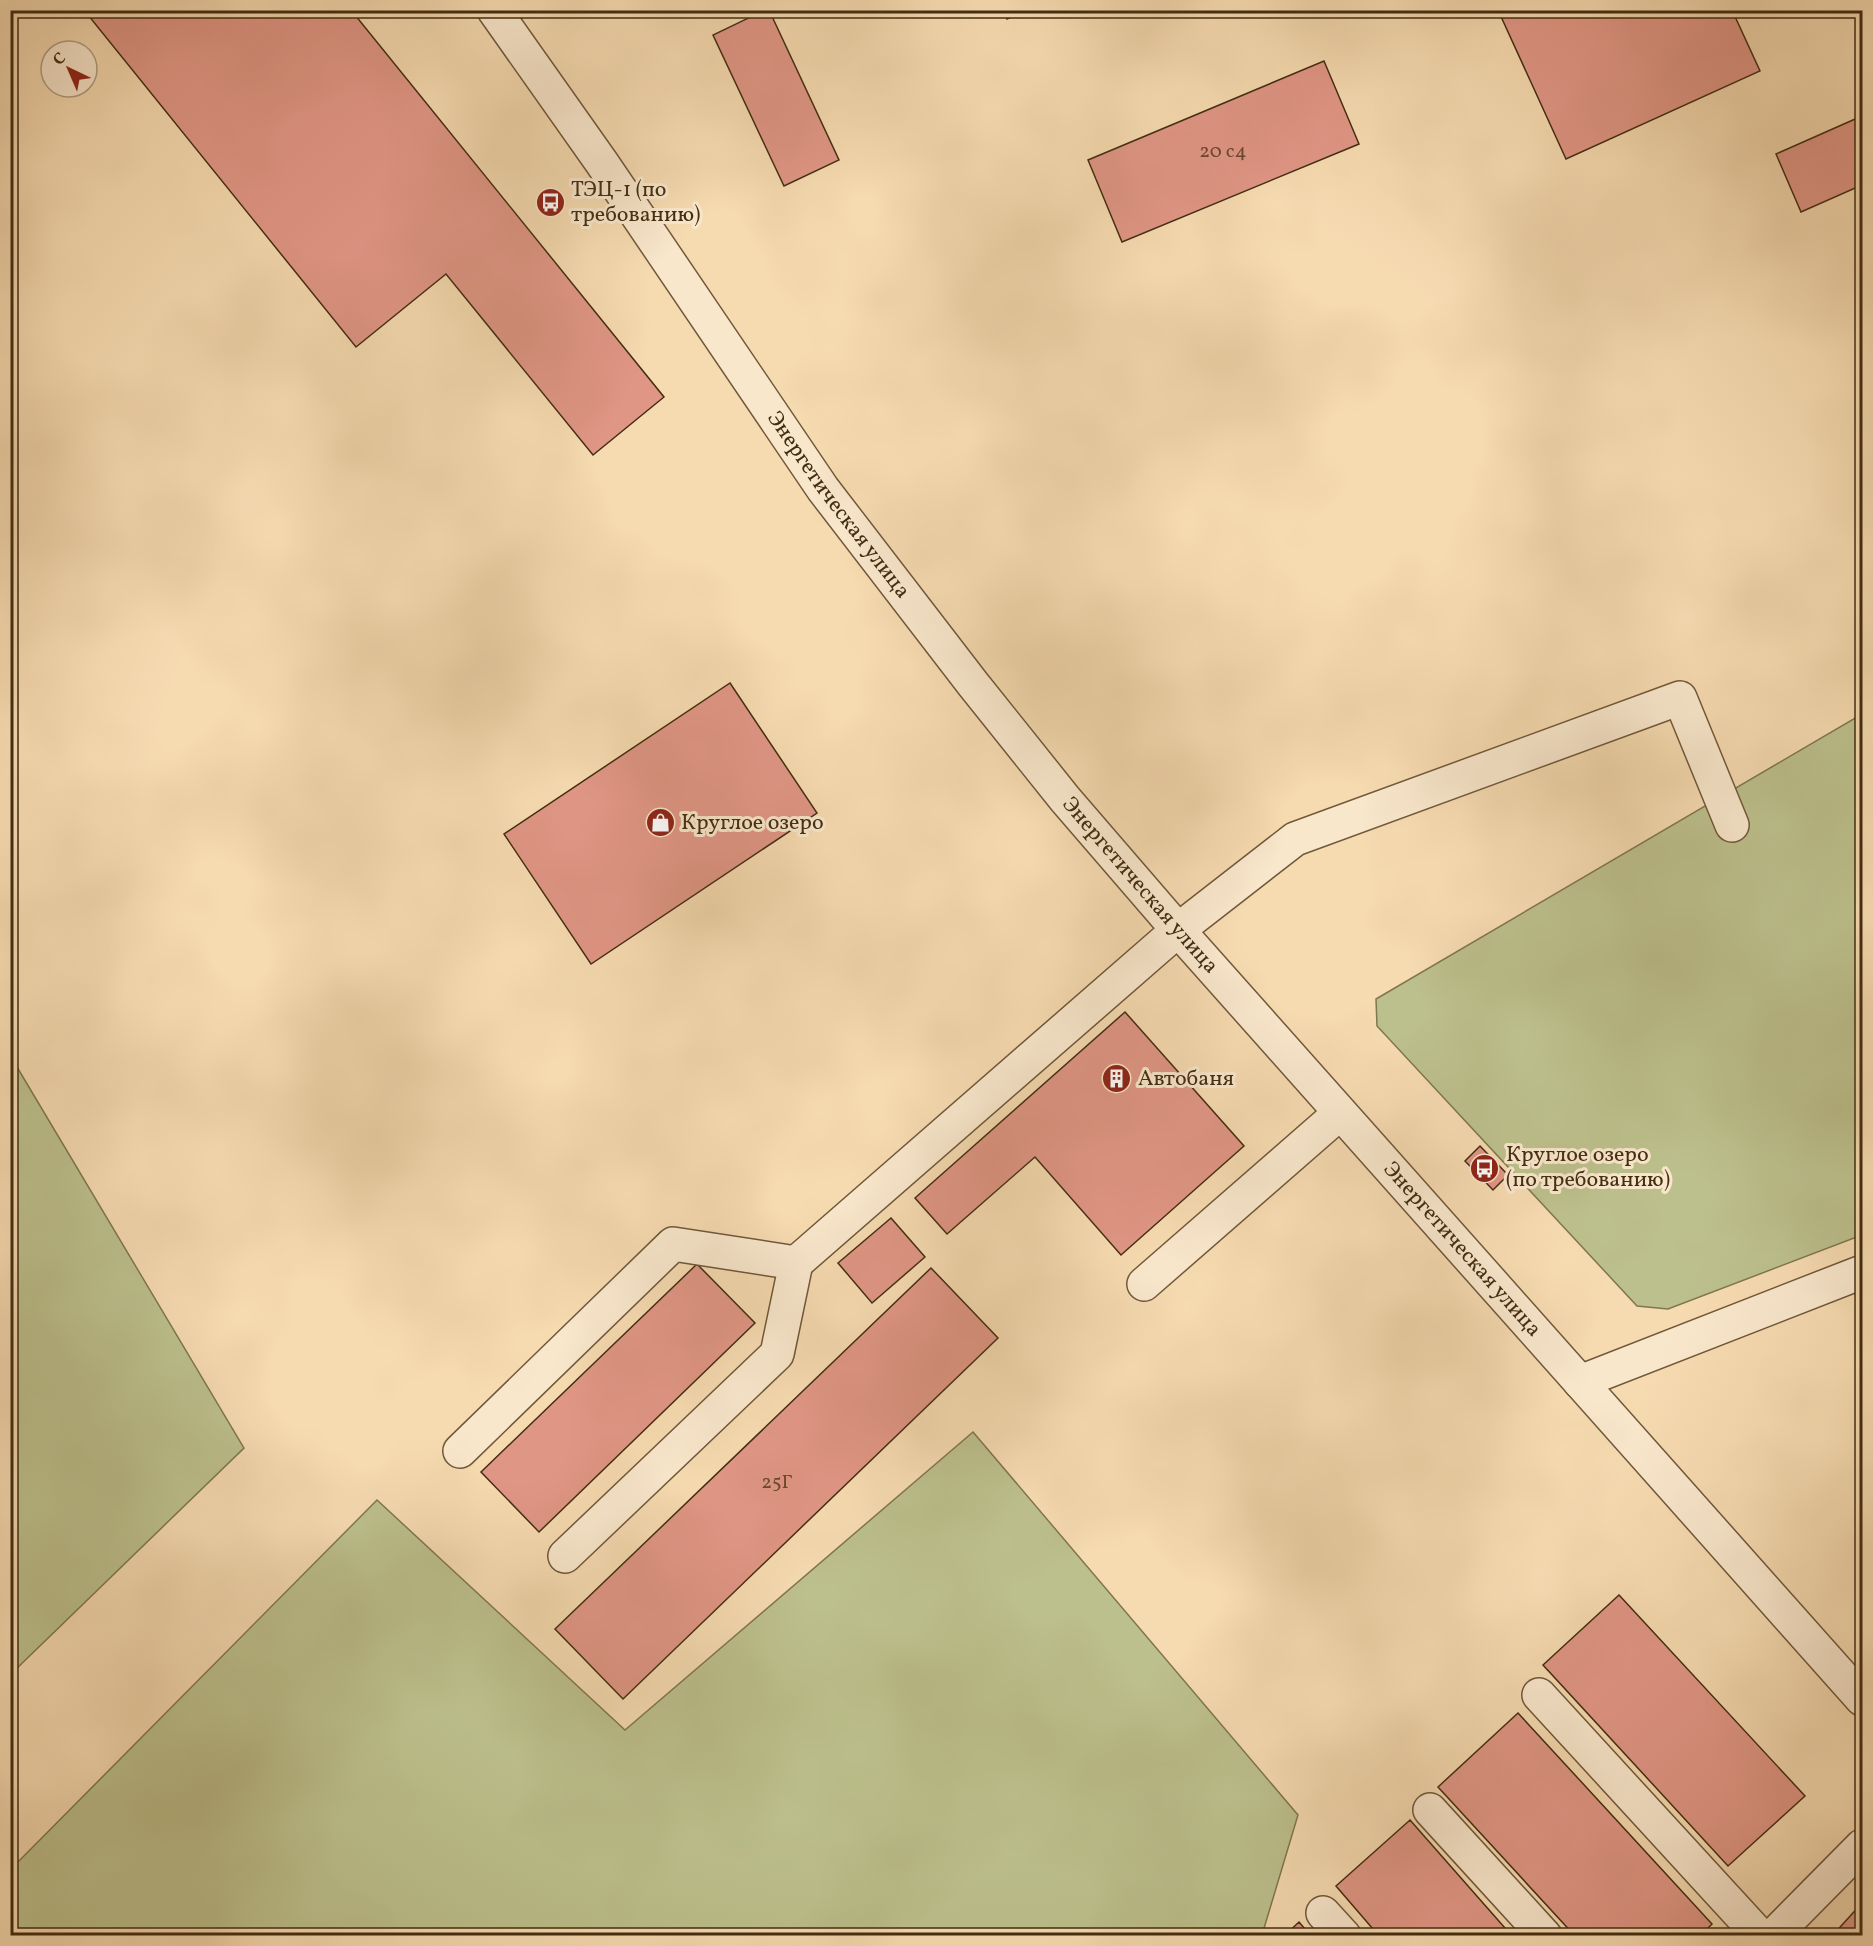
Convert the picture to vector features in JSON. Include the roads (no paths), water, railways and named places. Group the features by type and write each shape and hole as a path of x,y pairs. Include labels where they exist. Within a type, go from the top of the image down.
{"street":[{"name":"Энергетическая улица","path":"494,10 602,164 823,489 1065,799 1178,930 1580,1382 1857,1682"},
{"path":"565,1556 777,1354 796,1263 1178,930 1295,838 1680,698 1732,825"},
{"path":"1144,1284 1340,1113"},
{"path":"460,1451 674,1244 796,1263"},
{"path":"1580,1382 1863,1272"},
{"path":"1539,1695 1760,1935"},
{"path":"1430,1810 1545,1935"},
{"path":"1773,1935 1863,1846"}],"place":[{"name":"ТЭЦ-1 (по требованию)","path":"550,203"},
{"name":"Круглое озеро","path":"660,823"},
{"name":"Автобаня","path":"1117,1079"},
{"name":"Круглое озеро (по требованию)","path":"1485,1168"}]}
